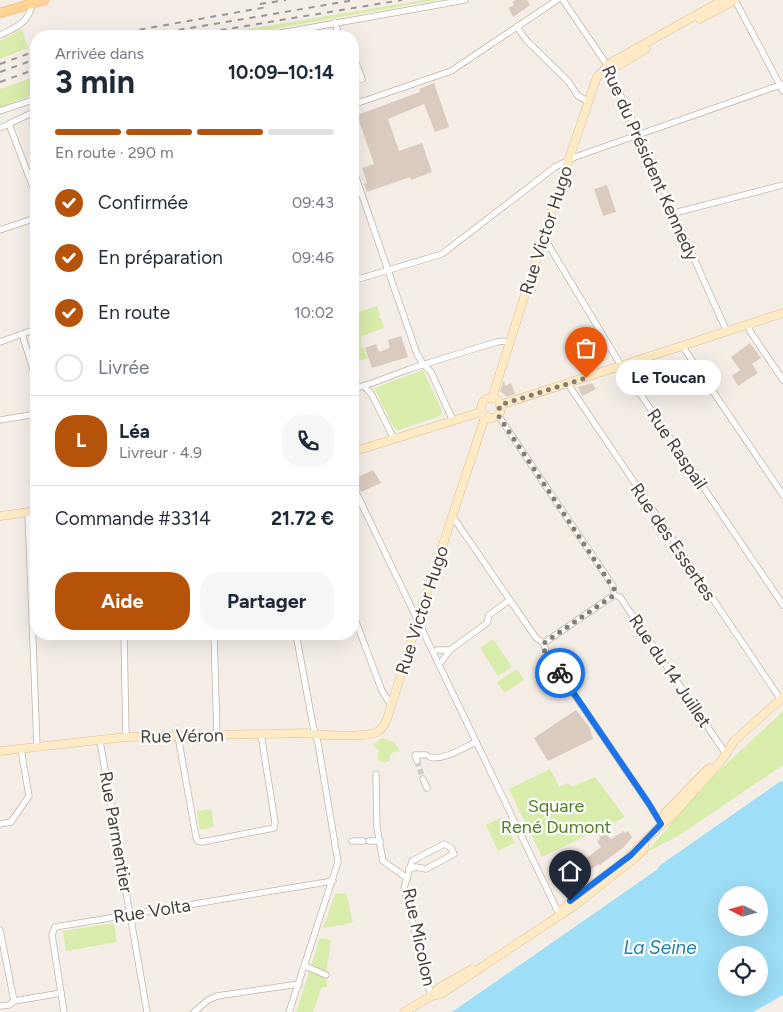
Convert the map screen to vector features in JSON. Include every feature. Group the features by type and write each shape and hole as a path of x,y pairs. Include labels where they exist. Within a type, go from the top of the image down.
{"main road":[{"path":"0,13 44,0"}],"street":[{"path":"302,30 335,22 465,0"},
{"path":"359,103 451,71 557,0"},
{"name":"Rue du Président Kennedy","path":"562,0 607,65 728,332"},
{"path":"607,65 723,0"},
{"path":"359,278 442,254 555,167 568,161 638,135 782,87 735,0 619,65 607,65"},
{"path":"0,35 26,22 34,3"},
{"path":"335,22 337,30"},
{"path":"517,27 527,41 568,81 578,96 588,101"},
{"name":"Rue Victor Hugo","path":"492,398 508,342 588,101 597,77 607,65"},
{"path":"0,111 30,101"},
{"path":"0,128 30,114"},
{"path":"9,124 30,179"},
{"path":"674,213 783,184"},
{"path":"359,185 418,354 423,364 431,372 453,421"},
{"path":"0,230 30,220"},
{"name":"Rue Raspail","path":"541,242 549,246 622,367 783,604"},
{"path":"500,405 783,314"},
{"path":"748,325 750,331 783,380"},
{"path":"0,342 30,331"},
{"path":"22,334 30,360"},
{"path":"359,388 423,364 503,340 508,342"},
{"path":"683,347 783,496"},
{"name":"Rue des Essertes","path":"568,384 782,699"},
{"path":"365,387 372,395 394,439"},
{"path":"359,450 453,421 483,414 492,418 498,415 500,405 492,398 486,399 482,403 483,414"},
{"name":"Rue Victor Hugo","path":"365,734 372,734 381,729 385,724 453,517 483,414"},
{"path":"0,420 30,415"},
{"name":"Rue du 14 Juillet","path":"498,415 613,586 614,595 620,597 726,754"},
{"path":"359,498 559,914"},
{"path":"0,516 30,512"},
{"path":"453,517 536,638 544,643 546,653 661,824"},
{"path":"544,643 614,595"},
{"path":"442,661 450,650 487,624 489,615 507,602"},
{"path":"359,630 382,691 391,705"},
{"path":"35,640 37,747"},
{"path":"124,640 126,737"},
{"path":"214,640 217,735"},
{"path":"289,1012 338,862 297,640"},
{"path":"437,650 450,650"},
{"path":"404,1012 411,1010 431,996 442,994 498,958 559,914 570,901 631,855 661,824 671,817 726,754 734,741 782,699"},
{"path":"178,736 196,836 198,841 202,842 274,828 275,822 261,734"},
{"name":"Rue Véron","path":"0,751 126,737 365,734"},
{"name":"Rue Parmentier","path":"100,741 147,1012"},
{"path":"417,761 415,755 435,758 447,756 476,742"},
{"path":"0,824 11,822 29,796 21,749"},
{"name":"Rue Micolon","path":"376,774 377,828 383,861 407,878"},
{"path":"423,779 427,788"},
{"path":"352,841 380,841"},
{"name":"Rue Micolon","path":"409,869 416,867 426,869 454,854 451,848 444,844 417,857 412,861 409,869 404,888 431,996"},
{"name":"Rue Volta","path":"64,1012 52,935 55,927 333,881"},
{"path":"0,930 14,1001"},
{"path":"305,966 326,975"},
{"path":"194,1012 208,1000 217,996 299,984"},
{"path":"0,1006 14,1001 61,993"}],"green space":[{"path":"424,0 437,0 270,30 242,30"},
{"path":"22,29 28,48 0,59 0,41"},
{"path":"30,78 30,96 0,108 0,89"},
{"path":"377,306 380,315 378,317 381,318 384,328 362,336 361,342 368,358 359,361 359,312"},
{"path":"423,370 442,411 440,416 398,430 394,428 374,388"},
{"path":"493,639 512,667 498,676 480,648"},
{"path":"517,669 524,680 504,693 497,682"},
{"path":"783,711 783,765 678,836 647,852 704,785"},
{"path":"382,738 394,742 400,751 391,753 389,761 384,763 377,759 379,750 373,745"},
{"name":"Square René Dumont","path":"550,769 559,787 568,783 572,787 595,777 625,817 542,857 509,789"},
{"path":"209,809 212,812 214,827 200,830 197,811"},
{"path":"502,817 515,843 498,851 486,825"},
{"path":"346,893 353,922 323,928 335,894"},
{"path":"114,923 117,942 66,951 63,931"},
{"path":"320,938 331,940 326,975 327,987 321,988 313,1012 296,1012"}],"water":[{"name":"La Seine","path":"781,781 783,782 783,995 753,1012 452,1012 658,869 659,866"}],"building":[{"path":"527,0 530,5 513,17 508,8 514,5 512,2"},
{"path":"434,83 449,127 435,132 424,104 388,119 399,151 422,143 432,172 411,180 410,177 367,192 364,184 367,183 362,168 374,164 359,121 359,114 420,92 419,89"},
{"path":"607,185 616,212 603,216 594,189"},
{"path":"401,336 408,357 372,368 365,348 376,344 379,352 390,348 388,340"},
{"path":"750,343 761,358 752,364 758,373 738,386 732,376 740,370 731,357"},
{"path":"504,380 505,386 511,383 515,394 507,397 500,391"},
{"path":"592,383 596,389 582,396 578,387"},
{"path":"373,470 381,483 361,492 359,488 359,477"},
{"path":"576,710 590,728 593,739 548,761 534,738"},
{"path":"624,831 625,833 628,831 632,837 624,847 600,865 598,864 574,885 564,889 558,886 559,877 569,869 563,854 572,850 581,862 601,847 597,841 600,839 599,837 605,834 611,839"}],"tunnel":[{"path":"417,761 423,779"}],"railway":[{"path":"260,4 286,0"},
{"path":"178,30 355,0"},
{"path":"221,30 402,0"},
{"path":"138,30 267,7"},
{"path":"0,64 30,53"},
{"path":"0,72 30,61"},
{"path":"0,82 30,71"}],"way so far":[{"path":"560,673 544,650 544,643 614,595 614,589 498,415 501,409 500,405 586,378"}],"place":[{"name":"Le Toucan","path":"586,378"}],"route":[{"path":"560,673 661,824 631,855 570,901"}]}
